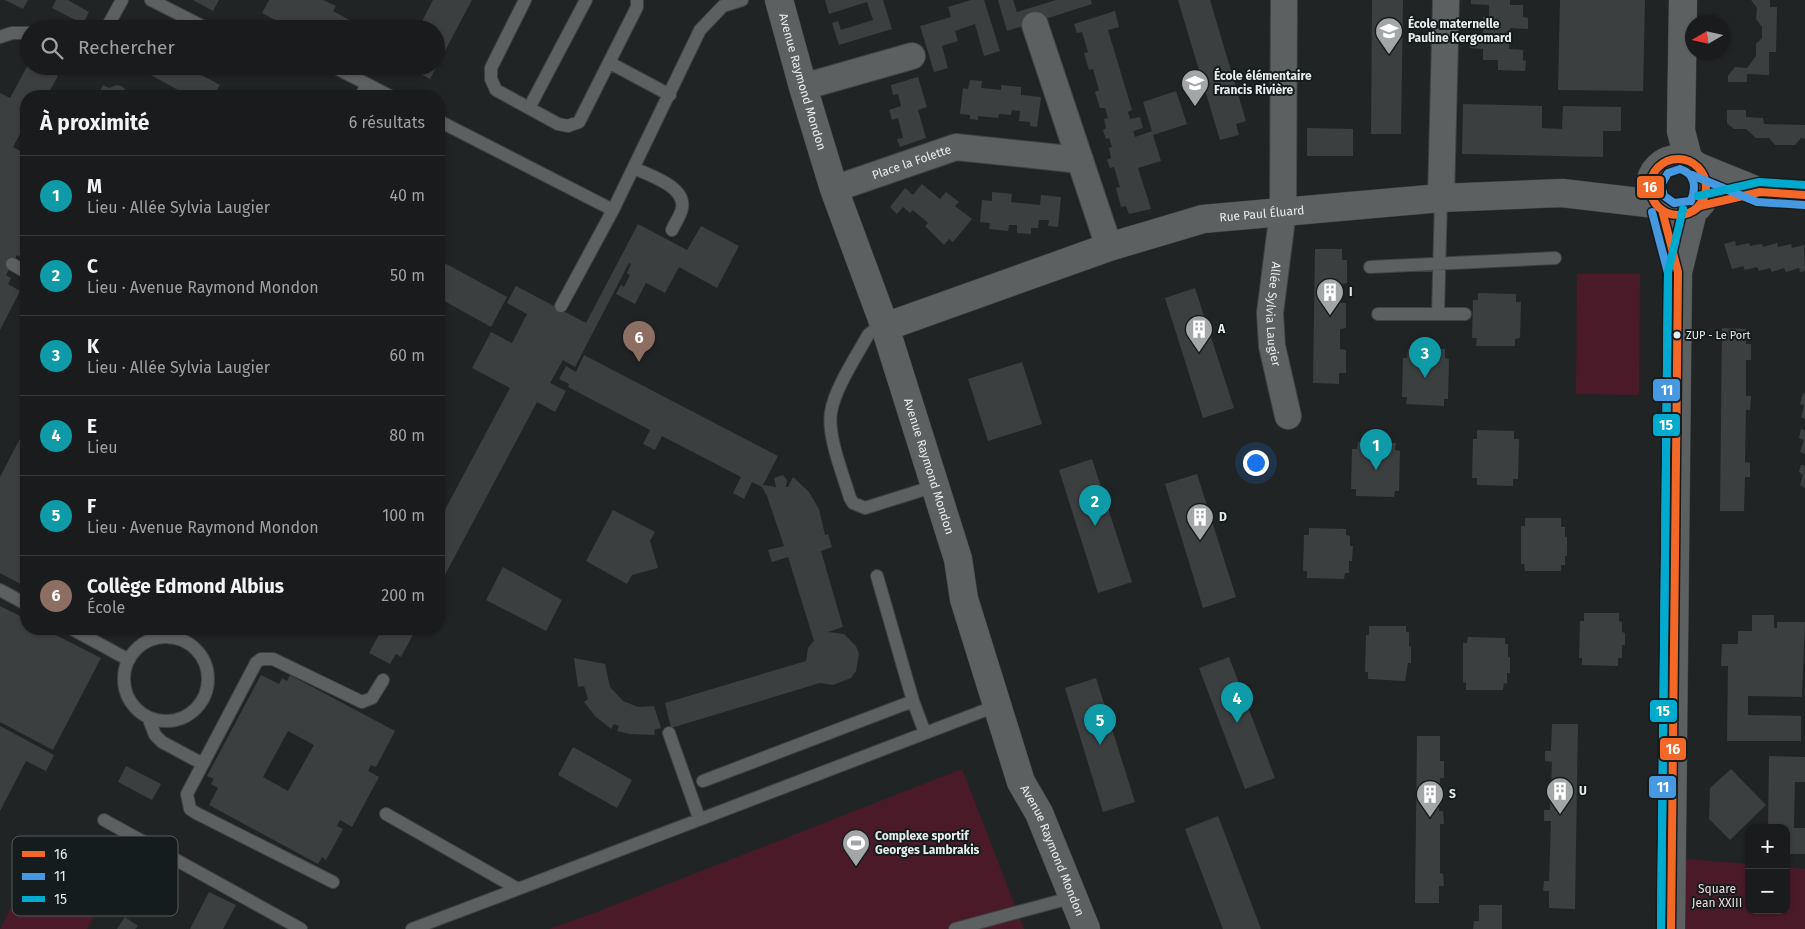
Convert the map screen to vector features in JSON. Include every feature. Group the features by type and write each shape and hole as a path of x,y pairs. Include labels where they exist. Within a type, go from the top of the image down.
{"street":[{"name":"Avenue Raymond Mondon","path":"779,0 834,189 885,327 958,559 964,599 1021,782 1039,813 1086,929"},
{"name":"Allée Sylvia Laugier","path":"1284,0 1283,212 1270,313 1272,346 1288,416"},
{"path":"1441,198 1446,0"},
{"path":"1671,929 1678,272 1696,208 1704,198 1705,181 1692,164 1681,131 1683,0"},
{"path":"1035,24 1109,247"},
{"path":"803,86 912,56"},
{"name":"Place la Folette","path":"834,189 956,146 1080,160"},
{"path":"1678,272 1659,207 1651,189 1656,171 1671,160 1692,164 1760,192"},
{"path":"1659,207 1677,215 1696,208 1760,192 1805,195"},
{"name":"Rue Paul Éluard","path":"885,327 1109,247 1203,218 1441,198 1562,193 1659,207"}],"lane":[{"path":"111,20 122,0"},
{"path":"151,0 190,20"},
{"path":"525,0 491,68 491,79 496,90 558,124 568,126 579,122 637,7 637,0"},
{"path":"529,108 586,0"},
{"path":"561,306 634,168 700,30 723,6 742,0"},
{"path":"0,37 12,33 20,33"},
{"path":"610,63 670,95"},
{"path":"350,75 378,90"},
{"path":"364,90 367,84"},
{"path":"445,124 612,210"},
{"path":"634,168 673,188 680,196 682,207 672,230"},
{"path":"1438,314 1441,198"},
{"path":"1370,266 1555,258"},
{"path":"12,264 20,269"},
{"path":"1378,314 1465,314"},
{"path":"885,327 874,330 868,335 834,400 831,412 832,434 850,498 852,503 865,508 935,486"},
{"path":"877,576 913,701 925,733"},
{"path":"0,590 20,601"},
{"path":"83,635 129,660"},
{"path":"170,638 190,644 200,654 207,667 206,695 198,707 187,716 175,720 161,721 148,717 133,704 125,686 125,672 129,660 137,648 149,640 170,638"},
{"path":"333,882 190,809 187,794 256,663 261,659 274,659 356,701 362,702 372,698 383,680"},
{"path":"703,781 913,701"},
{"path":"412,929 996,706"},
{"path":"148,717 155,736 162,742 203,764"},
{"path":"668,733 699,818"},
{"path":"386,814 518,888"},
{"path":"104,820 133,836"},
{"path":"178,861 300,929"},
{"path":"955,929 1074,897"}],"green space":[{"path":"1577,274 1640,274 1639,395 1576,394"},
{"name":"Complexe sportif Georges Lambrakis","path":"962,769 1024,929 549,929 594,913"},
{"name":"Square Jean XXIII","path":"1686,859 1745,864 1745,914 1790,914 1790,867 1805,869 1805,929 1685,929"},
{"path":"12,906 12,916 94,916 87,929 0,929"}],"building":[{"path":"5,0 28,0 23,9"},
{"path":"56,0 68,0 89,12 85,20 75,20 52,8"},
{"path":"193,0 219,0 213,11"},
{"path":"269,0 323,0 336,6 333,11 350,20 275,20 262,13"},
{"path":"433,0 472,0 445,51 445,20 423,20"},
{"path":"825,0 883,0 892,29 839,45 832,23 838,21 841,30 873,20 867,2 829,14"},
{"path":"971,0 984,0 1000,51 984,56 975,24 955,31 958,41 942,46 948,68 934,72 920,26 951,17 948,7"},
{"path":"998,0 1013,0 1017,12 1056,0 1091,0 1092,4 1007,31"},
{"path":"1178,0 1210,0 1246,121 1236,124 1239,135 1220,140"},
{"path":"1372,0 1403,0 1401,134 1371,134"},
{"path":"1471,0 1510,0 1510,5 1523,5 1523,17 1528,18 1528,29 1510,28 1509,49 1523,50 1523,60 1526,61 1525,71 1498,70 1498,60 1483,60 1483,49 1470,48 1471,33 1483,34 1483,17 1489,17 1489,5 1471,4"},
{"path":"1560,0 1645,0 1643,91 1558,90"},
{"path":"1751,0 1770,0 1770,7 1777,7 1776,52 1769,52 1769,75 1747,74 1747,82 1728,82 1728,76 1735,67 1747,68 1756,56 1756,44 1762,38 1762,27 1756,19 1757,8"},
{"path":"1115,11 1119,27 1108,30 1132,110 1128,112 1130,119 1140,117 1143,128 1133,131 1135,137 1152,131 1143,102 1176,91 1187,124 1153,135 1161,161 1138,168 1151,209 1129,214 1126,206 1121,207 1116,188 1120,187 1114,167 1110,168 1107,160 1111,158 1109,148 1112,147 1109,138 1106,139 1103,130 1106,128 1104,119 1108,118 1105,108 1100,108 1095,92 1099,90 1093,69 1089,70 1084,53 1088,52 1082,32 1077,33 1074,24"},
{"path":"22,75 58,76 50,90 20,90 20,134 13,147 20,151 20,257 17,255 6,275 11,278 8,284 20,291 0,330 0,93 10,98"},
{"path":"151,75 201,75 220,85 217,90 178,90"},
{"path":"422,75 432,75 430,79"},
{"path":"918,77 927,107 918,110 926,138 900,147 897,139 903,138 898,118 892,120 889,110 901,106 898,94 893,95 891,85"},
{"path":"970,80 982,81 981,88 1001,90 1001,85 1021,87 1021,95 1041,97 1037,127 1030,126 1030,122 1019,121 1020,111 1012,110 1011,115 999,114 998,118 978,116 978,120 970,119 970,115 960,114 963,88 968,89"},
{"path":"103,85 109,88 117,85 125,90 100,90"},
{"path":"1463,104 1542,106 1542,128 1562,129 1563,106 1621,107 1621,131 1603,131 1603,157 1462,154"},
{"path":"1727,110 1746,110 1746,117 1763,118 1764,124 1805,125 1805,139 1801,138 1795,145 1775,145 1769,138 1756,138 1746,129 1734,129 1727,123"},
{"path":"1307,128 1353,129 1353,156 1307,156"},
{"path":"922,184 940,199 946,192 959,202 955,206 972,219 953,242 949,239 944,245 925,226 928,223 913,210 910,213 903,207 897,214 890,207 905,188 913,195"},
{"path":"992,192 1012,194 1011,202 1040,205 1041,195 1061,197 1058,227 1048,226 1049,220 1039,220 1038,228 1031,228 1031,234 1017,233 1017,225 1009,225 1008,231 989,229 990,223 980,222 982,200 992,201"},
{"path":"638,224 687,250 701,226 739,246 717,288 679,267 665,293 646,283 635,304 616,294 621,285 624,287 630,275 627,273 631,264 629,263 575,367 563,360 550,383 566,391 555,412 537,402 445,575 445,510 510,388 472,368 491,332 512,343 527,314 507,303 516,286 586,323"},
{"path":"1735,241 1736,246 1749,243 1750,246 1762,244 1763,247 1777,243 1778,247 1791,244 1792,248 1804,245 1805,271 1800,272 1799,268 1786,272 1784,268 1772,272 1770,268 1759,271 1757,267 1745,270 1743,266 1732,269 1724,244"},
{"name":"I","path":"1315,249 1342,249 1342,260 1347,260 1347,283 1342,284 1341,303 1346,303 1346,328 1340,329 1340,349 1346,350 1346,373 1339,373 1339,384 1313,383"},
{"path":"445,263 507,297 491,327 445,301"},
{"name":"A","path":"1195,288 1234,408 1203,418 1165,298"},
{"path":"1478,293 1516,294 1516,302 1521,302 1520,338 1515,339 1515,346 1476,346 1477,338 1472,338 1473,300 1478,300"},
{"path":"1722,328 1746,329 1746,344 1751,344 1751,360 1746,360 1746,396 1751,396 1750,410 1746,410 1745,462 1750,463 1750,477 1745,477 1744,511 1720,511"},
{"path":"1408,349 1445,349 1445,358 1449,359 1448,399 1444,399 1444,406 1406,404 1407,397 1402,397 1403,358 1407,358"},
{"path":"584,355 778,456 763,485 776,487 774,478 783,475 787,480 786,487 788,487 793,477 809,492 819,509 825,535 828,534 832,547 821,551 843,627 828,632 844,634 856,646 859,654 856,671 851,678 833,685 820,683 671,728 665,703 806,661 808,648 814,641 788,557 772,562 768,550 784,546 767,496 762,487 752,482 744,499 733,493 741,477 662,436 655,450 643,444 650,430 568,387 569,384 559,379 566,366 576,372"},
{"path":"1022,362 1042,424 988,441 968,379"},
{"path":"1803,393 1805,394 1805,419 1801,417 1804,405 1800,404"},
{"path":"1801,429 1805,430 1805,454 1800,452 1804,440 1799,438"},
{"path":"1477,430 1514,431 1514,439 1519,439 1518,479 1513,479 1513,486 1477,485 1477,478 1472,478 1473,439 1477,439"},
{"path":"20,439 20,584 0,573 0,477"},
{"path":"1358,442 1396,443 1395,450 1400,451 1399,491 1395,491 1394,497 1356,496 1356,489 1351,489 1352,449 1357,449"},
{"path":"1092,459 1132,582 1098,593 1059,470"},
{"path":"1801,465 1805,466 1805,488 1800,485 1803,475 1799,472"},
{"name":"D","path":"1197,474 1236,597 1203,608 1165,484"},
{"path":"613,510 655,532 650,541 658,568 632,575 627,584 586,561"},
{"path":"1525,518 1561,518 1561,527 1565,527 1565,537 1567,537 1567,556 1565,556 1565,565 1561,565 1561,571 1525,571 1524,564 1521,564 1521,526 1525,526"},
{"path":"1309,528 1346,529 1346,535 1350,536 1350,546 1353,546 1352,561 1349,561 1349,573 1345,573 1344,579 1307,578 1307,571 1303,571 1304,535 1309,535"},
{"path":"503,567 562,600 546,631 486,600"},
{"path":"0,606 20,616 20,635 56,635 101,658 53,750 0,722"},
{"path":"1584,613 1619,613 1619,621 1622,622 1622,632 1625,633 1625,645 1622,645 1622,658 1618,658 1618,666 1582,665 1582,658 1579,658 1580,621 1584,621"},
{"path":"1752,615 1774,615 1774,628 1777,628 1777,622 1805,622 1802,697 1748,696 1748,715 1801,716 1801,741 1727,741 1728,666 1721,666 1722,644 1738,644 1738,631 1752,631"},
{"path":"1369,626 1406,626 1406,632 1409,632 1411,663 1408,663 1405,681 1368,679 1368,672 1365,672 1366,635 1369,635"},
{"path":"379,635 413,635 401,657 396,654 390,664 369,653"},
{"path":"1468,637 1505,638 1505,644 1508,644 1508,657 1510,657 1510,673 1507,673 1507,684 1504,683 1503,690 1466,690 1466,683 1463,682 1463,643 1467,643"},
{"path":"1229,657 1275,778 1245,789 1199,668"},
{"path":"574,658 605,664 610,687 623,701 638,707 654,706 661,728 654,730 655,735 630,734 617,731 619,726 614,724 611,729 595,716 584,702 588,699 584,686 578,687"},
{"path":"261,675 279,684 282,678 287,681 290,675 395,731 376,767 371,765 368,771 379,777 352,827 340,820 337,826 343,829 326,860 322,857 318,864 209,805 218,788 211,784 214,779 207,776","holes":["288,731 314,745 288,791 263,777"]},
{"path":"1096,678 1135,802 1103,812 1065,688"},
{"name":"U","path":"1552,724 1578,724 1575,909 1549,908 1549,891 1543,891 1544,881 1549,881 1551,821 1544,821 1544,810 1550,810 1552,762 1545,761 1545,751 1551,751"},
{"path":"0,726 54,755 46,771 26,761 0,811"},
{"name":"S","path":"1417,736 1440,736 1440,761 1444,761 1444,778 1440,778 1439,811 1443,811 1444,824 1440,824 1440,873 1443,874 1444,886 1439,886 1439,903 1415,903"},
{"path":"573,747 632,780 617,808 558,775"},
{"path":"1769,756 1805,757 1805,782 1795,782 1794,828 1805,828 1805,854 1790,854 1790,824 1768,824"},
{"path":"126,766 161,784 152,800 118,782"},
{"path":"1731,769 1766,805 1730,840 1709,819 1710,788"},
{"path":"1218,816 1261,929 1223,929 1185,829"},
{"path":"209,892 236,905 223,929 190,929"},
{"path":"1479,905 1502,905 1502,929 1473,929 1474,921 1479,921"},
{"path":"125,917 138,926 135,929 117,929"}],"transit line":[{"name":"16","path":"1678,159 1693,164 1701,172 1706,187 1701,202 1693,210 1678,215 1663,210 1655,202 1650,187 1655,172 1663,164 1678,159"},
{"name":"11","path":"1690,201 1674,203 1664,196 1661,185 1668,173 1680,169 1689,174 1694,186 1691,201"},
{"name":"11","path":"1692,175 1757,202 1804,205"},
{"name":"15","path":"1698,196 1759,182 1805,185"},
{"name":"16","path":"1693,211 1700,206 1760,192 1805,195"},
{"name":"15","path":"1661,929 1668,272 1683,209"},
{"name":"16","path":"1662,210 1678,272 1671,929"},
{"name":"11","path":"1652,212 1668,273 1661,929"}],"place":[{"name":"École maternelle Pauline Kergomard","path":"1389,55"},
{"name":"École élémentaire Francis Rivière","path":"1195,107"},
{"name":"I","path":"1330,316"},
{"name":"ZUP - Le Port","path":"1677,335"},
{"name":"A","path":"1199,353"},
{"name":"Collège Edmond Albius","path":"639,362"},
{"name":"K","path":"1425,378"},
{"name":"M","path":"1376,470"},
{"name":"C","path":"1095,526"},
{"name":"D","path":"1200,541"},
{"name":"E","path":"1237,723"},
{"name":"F","path":"1100,745"},
{"name":"U","path":"1560,815"},
{"name":"S","path":"1430,818"},
{"name":"Complexe sportif Georges Lambrakis","path":"856,867"}]}
